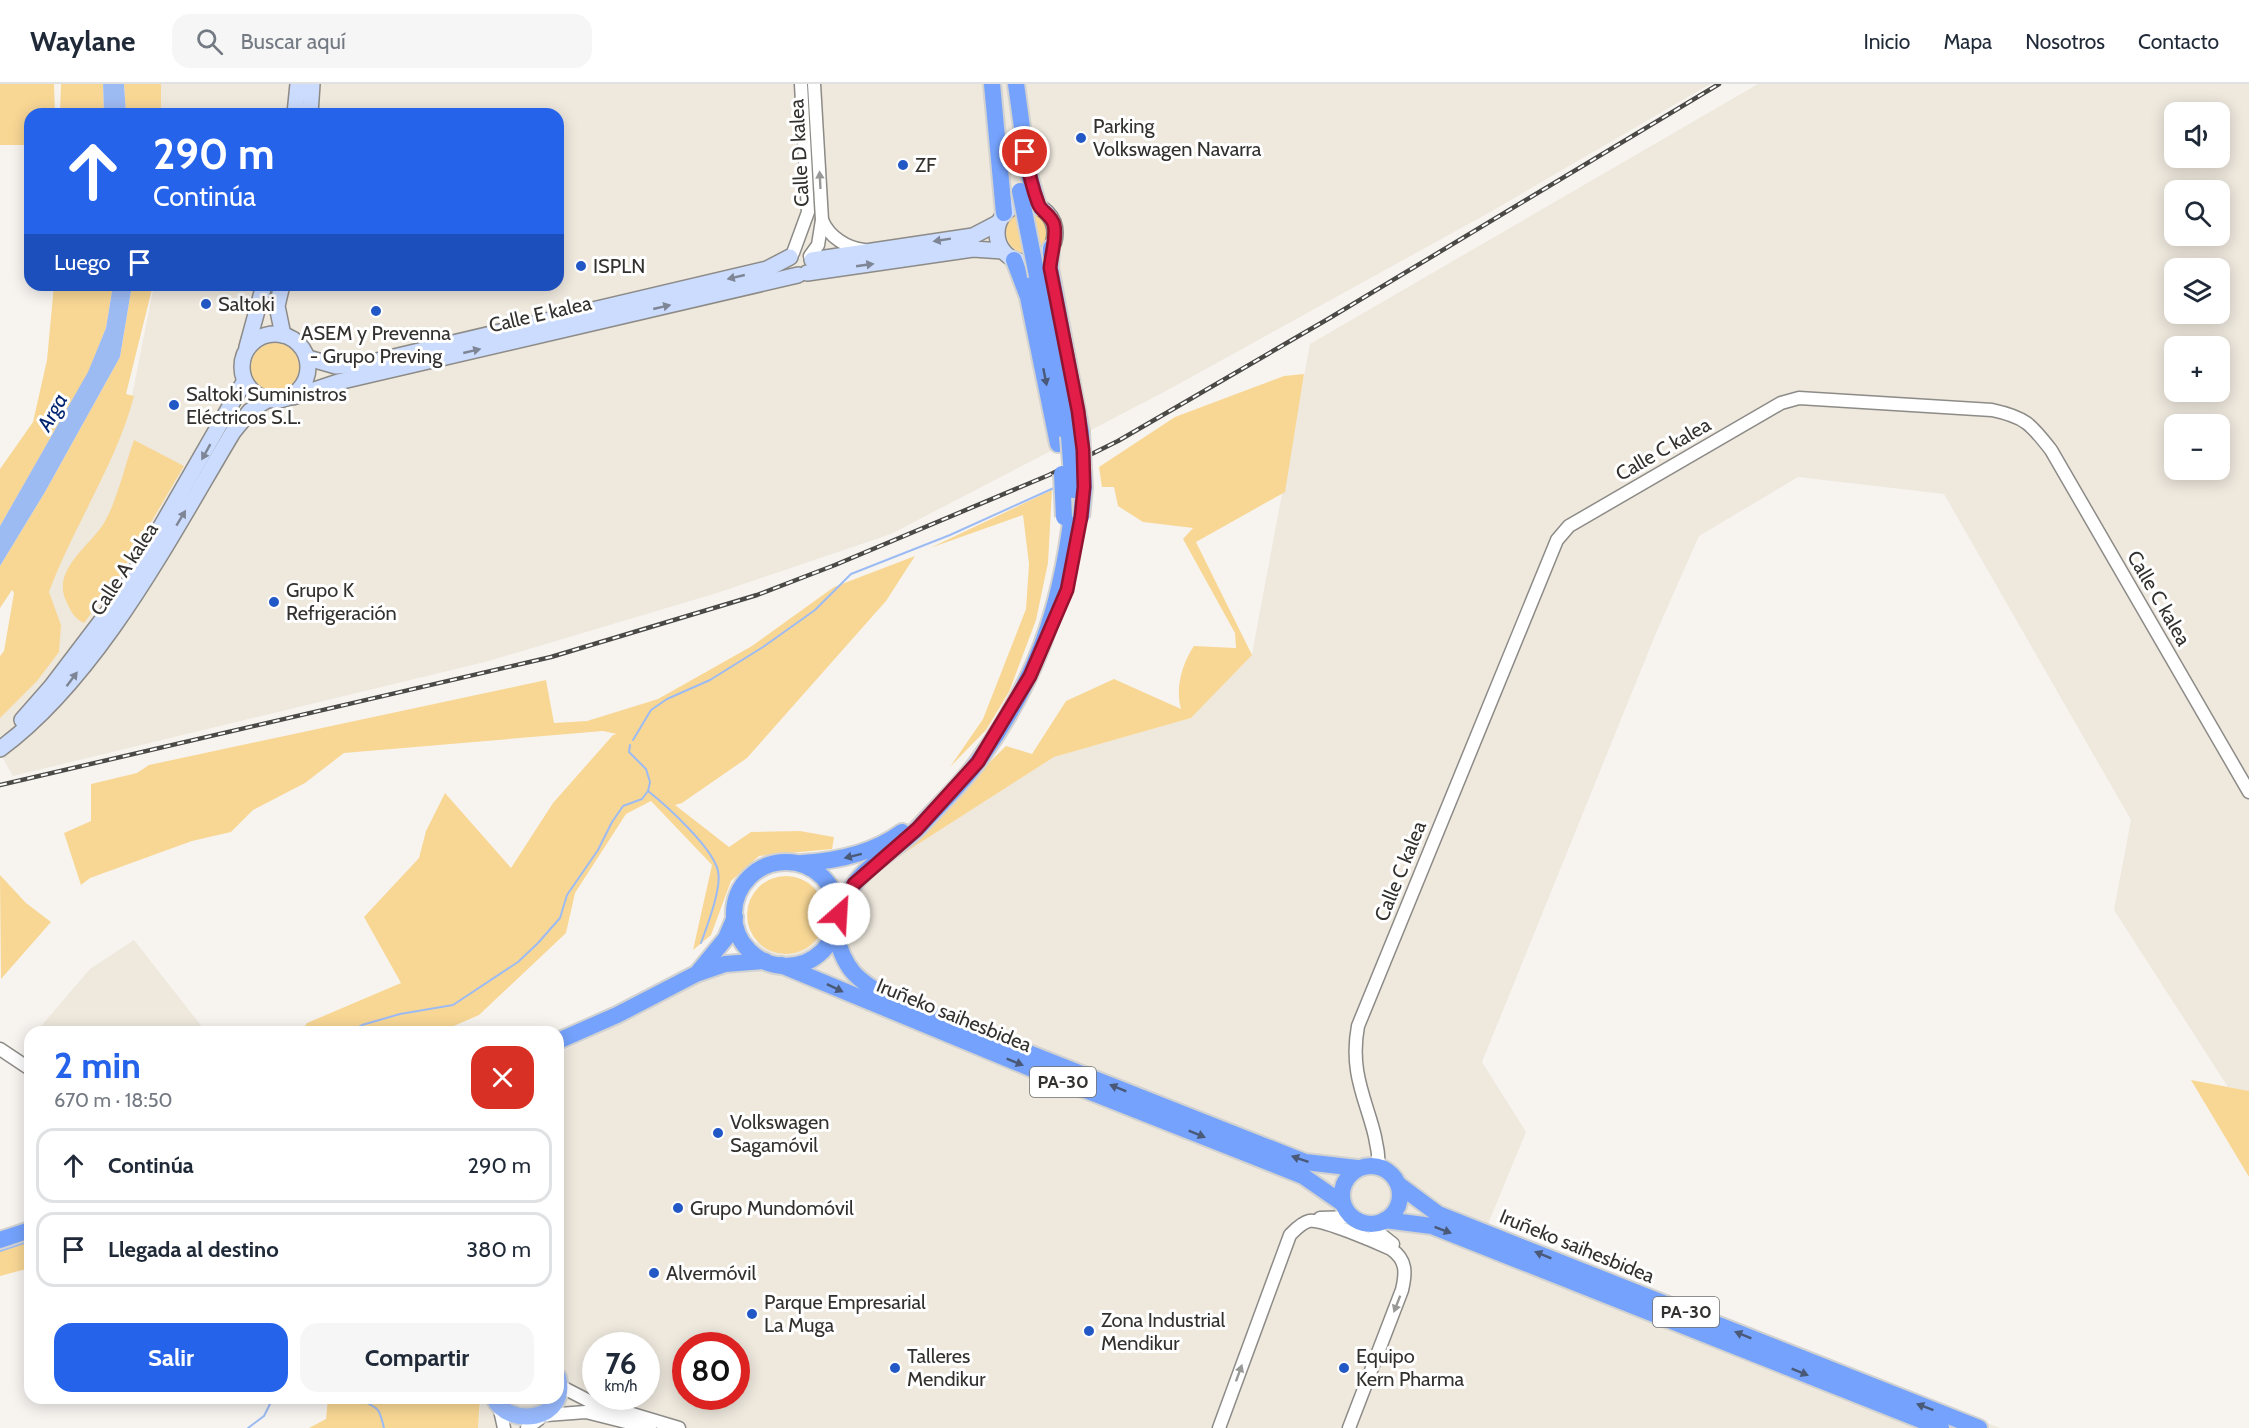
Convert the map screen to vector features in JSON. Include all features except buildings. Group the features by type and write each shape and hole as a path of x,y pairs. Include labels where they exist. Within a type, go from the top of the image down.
{"highway":[{"path":"992,84 1000,218"},
{"path":"1005,84 1020,191 1069,437"},
{"path":"1016,84 1028,171 1038,206"},
{"path":"839,914 854,884 917,829 978,762 1014,707 1067,590 1073,477 1050,268 1051,248"},
{"path":"1008,255 1028,297 1069,437"},
{"path":"1052,623 1066,564 1072,516"},
{"path":"798,864 830,861 862,853 897,835 939,806"},
{"name":"PA-30","path":"564,1038 617,1015 696,974 725,964 765,961 781,965 798,964 814,958 827,947 836,932 839,914 836,897 827,882 814,870 798,864 772,865 750,878 740,892 735,917 726,938 696,974"},
{"name":"PA-30","path":"735,917 739,936 746,948 765,961"},
{"name":"Iruñeko saihesbidea","path":"836,932 840,950 855,977 889,998 1305,1162 1357,1168"},
{"name":"Iruñeko saihesbidea","path":"781,965 1035,1070 1303,1176 1347,1210"},
{"name":"PA-30","path":"1357,1168 1379,1166 1394,1177 1399,1185"},
{"path":"1347,1210 1343,1183 1357,1168"},
{"path":"1386,1220 1398,1205 1399,1185"},
{"name":"Iruñeko saihesbidea","path":"1399,1185 1438,1214 1979,1428"},
{"name":"PA-30","path":"1347,1210 1368,1224 1386,1220"},
{"name":"Iruñeko saihesbidea","path":"1386,1220 1432,1226 1941,1428"},
{"path":"0,1240 24,1232"}],"main road":[{"path":"296,108 298,84"},
{"path":"310,108 312,84"},
{"path":"1026,203 1038,206 1050,215 1054,224 1055,233 1051,248 1034,261 1008,255 996,233 1000,218 1014,206 1026,203"},
{"name":"Calle E kalea","path":"293,397 338,382 807,266 871,251 973,236 1000,218"},
{"name":"Calle E kalea","path":"807,266 974,249 1008,255"},
{"path":"802,251 807,266 788,266 791,255 802,251"},
{"name":"Calle E kalea","path":"308,358 336,366 364,364 767,269 791,255"},
{"path":"247,347 254,341 271,334 283,334 303,347 308,358 309,372 305,384 293,397 267,400 248,389 244,382 240,361 247,347 262,291"},
{"path":"281,291 277,306 283,334"},
{"name":"Calle A kalea","path":"0,737 26,717 124,591 244,382"},
{"name":"Calle A kalea","path":"0,748 31,726 66,688 132,600 233,432 250,411 267,400"},
{"path":"497,1404 518,1420 537,1421 555,1404"}],"street":[{"name":"Calle D kalea","path":"791,255 808,212 801,84"},
{"name":"Calle D kalea","path":"807,266 818,245 822,220 814,84"},
{"name":"Calle D kalea","path":"822,220 826,229 852,248 871,251"},
{"name":"Calle C kalea","path":"1379,1166 1375,1137 1354,1063 1358,1026 1557,540 1569,526 1781,403 1799,398 1992,410 2015,415 2031,424 2050,450 2249,792"},
{"path":"0,1049 24,1065"},
{"path":"1218,1428 1290,1235 1310,1220 1347,1210"},
{"path":"1310,1220 1382,1244 1401,1256"},
{"path":"1349,1428 1406,1276 1401,1256 1394,1245 1368,1224"},
{"path":"564,1384 589,1401 679,1428"},
{"path":"497,1404 504,1428"},
{"path":"537,1421 586,1412 650,1428"}],"shaded area":[{"path":"0,84 54,84 55,108 24,108 24,145 0,145"},
{"path":"61,84 103,84 104,108 60,108"},
{"path":"124,84 161,84 161,108 126,108"},
{"path":"160,84 1710,84 1492,211 1164,392 891,534 717,593 485,662 13,776 0,753 0,684 12,672 132,396 153,291 564,291 564,108 161,108"},
{"path":"1758,84 2249,84 2249,1091 2228,1087 2114,910 2131,820 1944,494 1798,477 1699,536 1656,633 1482,1062 1526,1132 1488,1224 2000,1428 478,1428 480,1404 564,1404 564,1050 624,1022 887,864 1054,757 1191,718 1252,654 1310,344"},
{"path":"1027,211 1042,217 1048,232 1042,247 1027,253 1012,247 1006,232 1012,217"},
{"path":"53,291 112,291 106,328 88,373 0,526 0,469 33,422 47,360"},
{"path":"131,291 152,291 126,394 134,396 126,421 106,470 49,592 61,625 59,652 37,681 0,718 0,656 4,651 14,593 12,590 0,608 0,566 45,492 120,357"},
{"path":"270,343 280,343 292,350 299,362 299,372 292,384 280,391 270,391 255,380 251,372 251,362 262,347"},
{"path":"1304,374 1285,492 1196,542 1252,655 1191,718 1054,757 887,864 1006,746 1032,754 1066,701 1114,679 1181,709 1179,685 1186,660 1194,646 1236,648 1235,633 1183,539 1193,528 1143,522 1118,506 1114,487 1102,487 1099,467 1175,417 1284,376"},
{"path":"134,440 184,466 118,578 84,623 74,615 67,603 63,591 64,580 73,560 109,514"},
{"path":"1052,490 1048,563 1036,620 1009,692 986,730 950,767 983,719 1026,609 1029,564 1023,515 930,548"},
{"path":"915,556 886,601 747,758 682,803 675,805 729,847 751,832 800,831 834,837 832,849 759,856 731,881 711,935 693,950 712,865 651,801 626,814 575,893 566,933 479,1015 454,1026 305,1026 307,1023 401,983 364,917 419,858 426,831 445,793 511,868 553,803 613,735 617,734 603,731 344,753 305,783 253,810 231,832 192,841 90,878 81,885 64,833 91,821 91,784 137,773 149,765 546,680 554,723 587,721 658,699 752,646 834,587"},
{"path":"0,875 26,903 51,922 1,979"},
{"path":"786,876 801,879 814,887 822,900 825,915 822,930 814,943 801,951 786,954 771,951 758,943 750,930 747,915 750,900 758,887 771,879"},
{"path":"134,940 201,1026 41,1026 90,969"},
{"path":"2191,1080 2249,1091 2249,1177"},
{"path":"24,1243 24,1270 0,1276 0,1250"},
{"path":"327,1404 480,1404 478,1428 309,1428 326,1419"}],"water":[{"path":"103,84 124,84 126,108 104,108"},
{"path":"112,291 131,291 120,357 45,492 0,566 0,526 88,372 106,328"}],"waterway":[{"path":"633,740 651,710 667,699 710,680 763,647 815,610 851,574 950,535 1056,487"},
{"path":"360,1026 400,1014 453,1005 518,962 538,943 560,918 567,895 598,850 623,806 642,799 648,791 650,782 646,769 629,752 630,745"},
{"path":"648,791 699,840 708,851 718,871 716,897 701,943"},
{"path":"0,1251 24,1243"},
{"path":"248,1428 264,1416 270,1404"},
{"path":"369,1404 378,1411 384,1428"}],"railway":[{"path":"0,785 551,657 757,595 835,565 1049,475 1118,441 1328,319 1719,84"}],"place":[{"name":"Parking Volkswagen Navarra","path":"1081,138"},
{"name":"ZF","path":"903,165"},
{"name":"ISPLN","path":"581,266"},
{"name":"Saltoki","path":"206,304"},
{"name":"ASEM y Prevenna - Grupo Preving","path":"376,311"},
{"name":"Saltoki Suministros Eléctricos S.L.","path":"174,405"},
{"name":"Grupo K Refrigeración","path":"274,602"},
{"name":"Volkswagen Sagamóvil","path":"718,1133"},
{"name":"Grupo Mundomóvil","path":"678,1208"},
{"name":"Alvermóvil","path":"654,1273"},
{"name":"Parque Empresarial La Muga","path":"752,1314"},
{"name":"Zona Industrial Mendikur","path":"1089,1331"},
{"name":"Talleres Mendikur","path":"895,1368"},
{"name":"Equipo Kern Pharma","path":"1344,1368"}],"route":[{"path":"839,914 854,884 917,829 978,762 1014,707 1067,590 1081,517 1084,487 1083,450 1078,411 1050,268 1051,248 1055,233 1054,224 1050,215 1038,206 1037,194 1028,171 1025,152"}],"water label":[{"name":"Arga","path":"52,412"}]}
